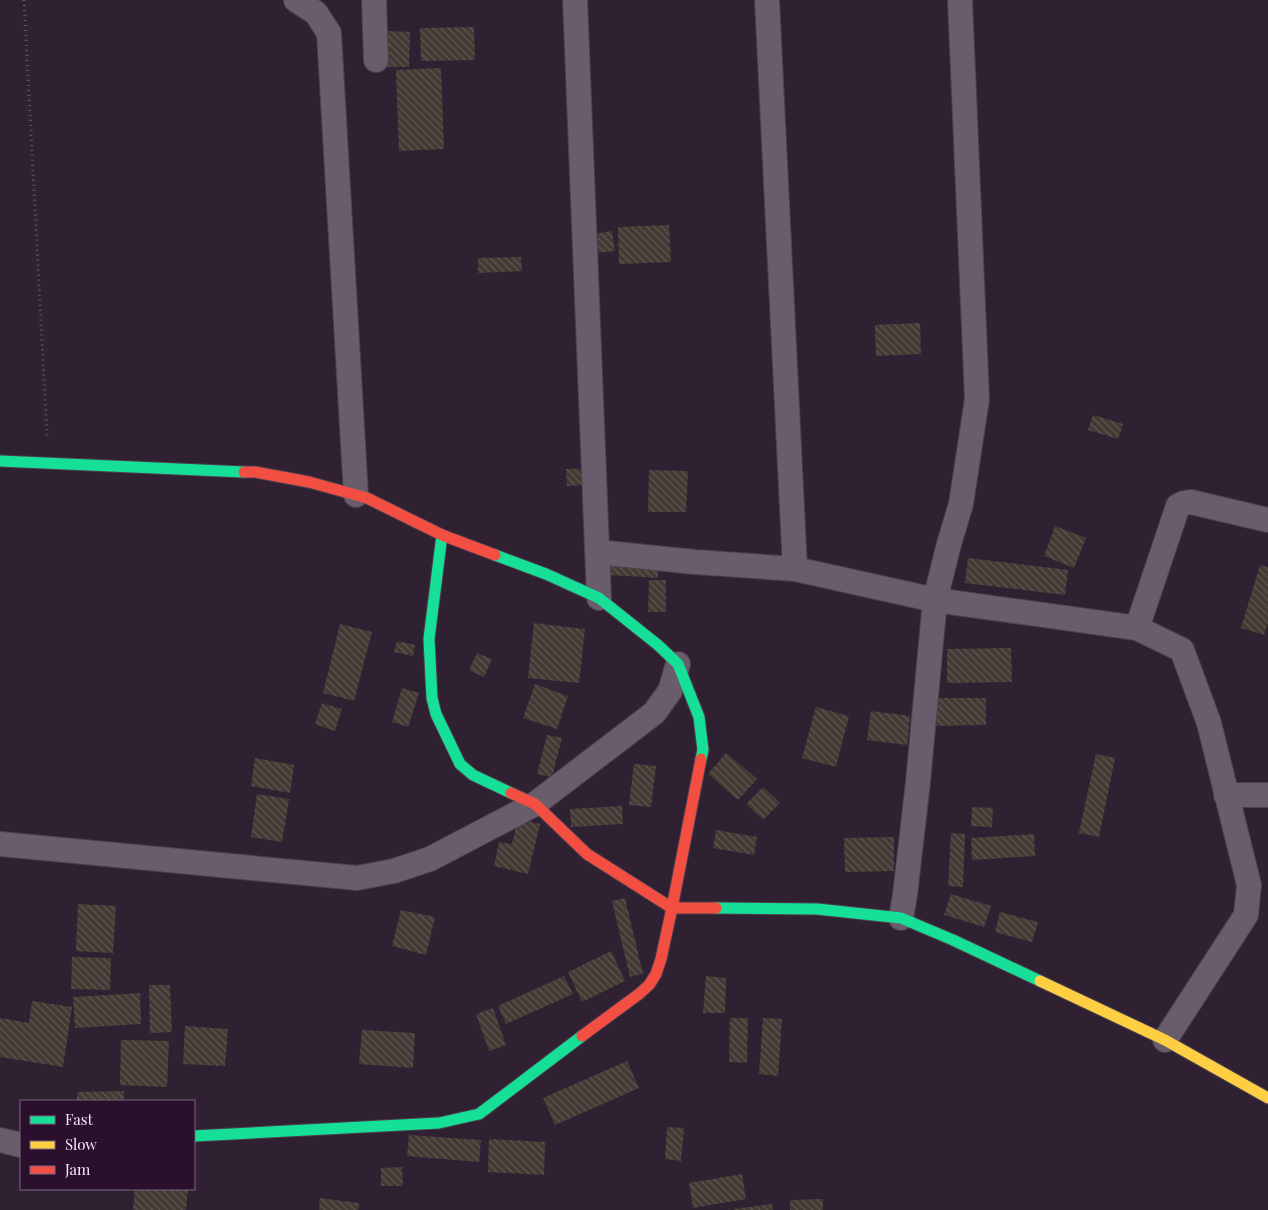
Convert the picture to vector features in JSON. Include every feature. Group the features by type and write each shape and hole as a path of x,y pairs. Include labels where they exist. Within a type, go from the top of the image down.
{"street":[{"path":"296,0 316,13 329,32 356,495"},
{"path":"374,0 376,60"},
{"path":"575,0 599,598"},
{"path":"767,0 795,569"},
{"path":"900,918 905,894 918,782 935,600 961,504 977,399 960,0"},
{"path":"0,461 255,472 309,482 367,498 442,535 546,574 599,598 658,645 678,664 699,717 702,750 661,959 656,974 649,985 479,1114 439,1123 195,1136"},
{"path":"1137,628 1178,506 1191,502 1268,520"},
{"path":"442,535 429,639 432,698 436,714 460,764 473,775 535,804 587,854 672,908 817,909 900,918 953,940 1165,1040 1268,1098"},
{"path":"597,552 695,562 795,569 935,600 1137,628 1182,650 1209,723 1249,885 1246,915 1165,1040"},
{"path":"0,844 357,878 394,871 430,859 535,804 654,713 670,691 678,664"},
{"path":"1226,795 1268,795"},
{"path":"0,1140 20,1145"}],"path":[{"path":"24,0 48,463"}],"building":[{"path":"474,27 475,60 421,61 420,28"},
{"path":"387,31 410,32 409,67 385,67"},
{"path":"441,68 444,149 399,151 396,70"},
{"path":"669,225 671,262 619,264 618,227"},
{"path":"612,231 615,251 596,253 593,234"},
{"path":"521,257 522,271 478,273 478,258"},
{"path":"920,323 921,354 876,356 875,325"},
{"path":"1093,415 1123,424 1118,439 1088,430"},
{"path":"566,469 587,469 587,485 567,486"},
{"path":"649,470 688,471 686,512 648,512"},
{"path":"1055,526 1086,538 1074,568 1044,556"},
{"path":"968,558 1068,570 1065,595 965,583"},
{"path":"611,559 658,561 658,578 610,575"},
{"path":"1260,565 1268,567 1268,623 1264,635 1241,628"},
{"path":"649,580 666,580 666,612 648,612"},
{"path":"534,623 585,629 579,683 528,678"},
{"path":"340,624 372,632 354,701 323,693"},
{"path":"397,641 415,645 413,656 394,652"},
{"path":"1011,648 1012,682 947,683 947,649"},
{"path":"477,653 492,659 484,677 469,670"},
{"path":"535,684 568,696 557,729 523,718"},
{"path":"402,688 419,693 408,727 392,722"},
{"path":"929,698 986,698 986,725 929,726"},
{"path":"322,703 342,709 335,731 315,724"},
{"path":"816,707 849,716 836,767 802,758"},
{"path":"871,711 910,716 907,745 867,740"},
{"path":"547,735 562,738 552,777 537,774"},
{"path":"726,753 757,779 738,800 708,774"},
{"path":"1096,754 1115,758 1099,837 1079,833"},
{"path":"255,758 294,765 290,793 251,786"},
{"path":"634,764 656,766 651,807 629,805"},
{"path":"763,787 780,803 763,820 746,804"},
{"path":"257,794 289,799 282,842 251,837"},
{"path":"622,806 623,824 571,827 570,809"},
{"path":"972,807 993,808 992,827 971,826"},
{"path":"518,819 540,824 528,874 494,866 499,842 512,844"},
{"path":"716,830 757,837 754,855 713,848"},
{"path":"951,833 965,834 963,887 948,886"},
{"path":"1034,834 1035,856 972,860 971,838"},
{"path":"894,837 894,871 845,872 844,838"},
{"path":"951,894 991,906 984,927 944,915"},
{"path":"625,898 643,974 630,977 612,901"},
{"path":"78,904 116,906 113,953 76,951"},
{"path":"401,910 435,917 426,955 392,946"},
{"path":"1000,912 1038,922 1032,942 995,932"},
{"path":"611,951 625,981 582,1002 568,972"},
{"path":"72,957 111,958 110,990 71,989"},
{"path":"564,976 573,994 506,1024 498,1006"},
{"path":"706,976 726,978 725,1013 703,1013"},
{"path":"149,985 170,985 172,1032 150,1033"},
{"path":"140,993 141,1024 75,1028 73,997"},
{"path":"32,1001 72,1007 63,1067 0,1057 0,1018 29,1023"},
{"path":"493,1008 506,1045 489,1051 476,1014"},
{"path":"730,1018 748,1018 747,1063 729,1062"},
{"path":"763,1018 782,1019 778,1076 759,1074"},
{"path":"185,1026 228,1029 225,1066 183,1064"},
{"path":"362,1030 415,1033 413,1068 359,1064"},
{"path":"121,1040 169,1041 167,1087 120,1085"},
{"path":"627,1061 639,1088 555,1125 543,1098"},
{"path":"124,1091 124,1100 77,1100 77,1092"},
{"path":"667,1127 684,1128 681,1161 665,1159"},
{"path":"409,1135 481,1140 479,1162 407,1156"},
{"path":"489,1139 545,1142 544,1175 488,1172"},
{"path":"402,1167 403,1186 381,1186 381,1168"},
{"path":"742,1174 746,1199 693,1208 689,1183"},
{"path":"135,1190 188,1190 186,1210 133,1210"},
{"path":"320,1198 359,1203 358,1210 319,1210"},
{"path":"823,1199 823,1210 790,1210 790,1200"},
{"path":"772,1204 773,1210 734,1210 734,1209"}],"traffic: fast":[{"path":"0,461 244,472"},
{"path":"442,535 429,639 432,698 436,714 460,764 473,775 511,793"},
{"path":"495,555 546,574 599,598 658,645 678,664 699,717 703,750 701,759"},
{"path":"716,908 817,909 901,918 1040,981"},
{"path":"195,1136 439,1123 479,1114 582,1036"}],"traffic: slow":[{"path":"1040,981 1165,1040 1268,1098"}],"traffic: jam":[{"path":"244,472 255,472 309,482 367,498 442,535 495,555"},
{"path":"582,1036 639,994 649,985 656,974 672,908 701,759"},
{"path":"511,793 535,804 587,854 672,908 716,908"}]}
